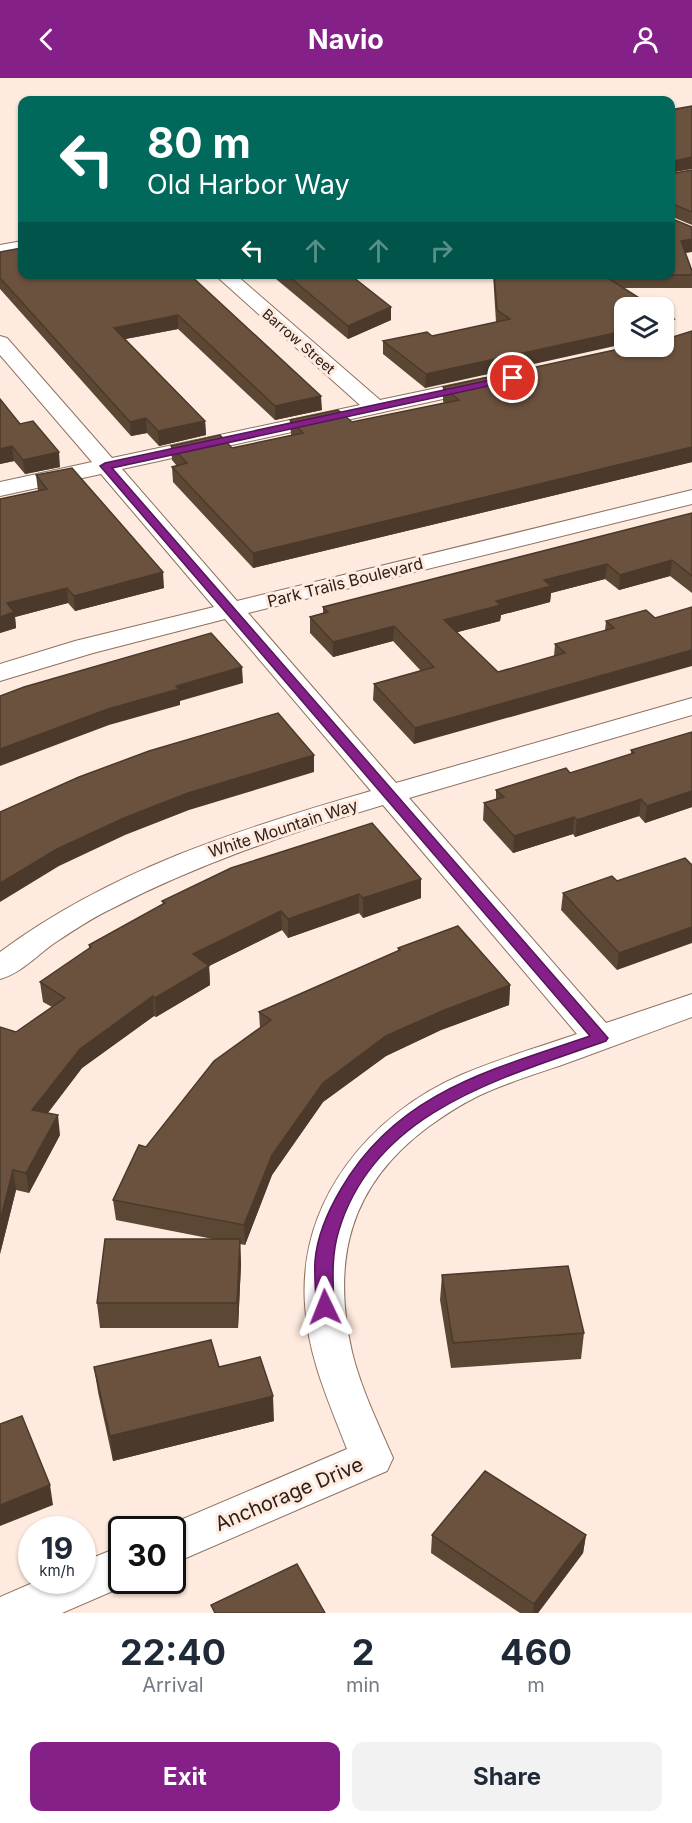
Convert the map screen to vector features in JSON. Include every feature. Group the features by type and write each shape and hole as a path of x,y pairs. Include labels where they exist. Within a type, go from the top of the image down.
{"street":[{"path":"0,250 18,247"},
{"name":"Barrow Street","path":"230,279 375,407"},
{"path":"3,350 231,610 600,1038 692,1005"},
{"path":"0,489 501,380"},
{"name":"Park Trails Boulevard","path":"0,673 84,647 692,497"},
{"name":"White Mountain Way","path":"0,968 74,915 153,874 270,830 692,706"},
{"name":"Anchorage Drive","path":"186,1538 372,1458 339,1378 326,1323 323,1291 324,1261 330,1230 360,1170 382,1144 408,1121 441,1099 502,1072 600,1038"},
{"path":"12,1613 108,1572"}],"building":[{"path":"692,106 692,157 675,161 675,109"},
{"path":"692,170 692,212 675,205 675,173"},
{"path":"675,220 692,227 692,239 681,241 692,275 675,275"},
{"path":"18,249 18,279 194,279 321,396 275,406 178,315 114,328 205,421 158,431 146,418 130,422 0,278 0,252"},
{"path":"292,279 355,279 391,307 348,326"},
{"path":"494,279 609,279 638,297 614,297 614,333 426,374 383,341 427,332 432,336 510,319 497,310"},
{"path":"692,331 692,447 253,553 172,467 187,463 171,446 220,435 232,448 303,433 290,420 338,410 352,422 459,400 443,387 614,350 614,357 674,357 674,337"},
{"path":"0,399 20,424 33,421 59,452 23,460 12,446 0,449"},
{"path":"72,468 163,572 74,596 67,588 7,603 14,612 0,617 0,499 47,489 36,475"},
{"path":"692,513 692,576 672,560 620,575 607,564 544,580 551,586 496,601 501,605 444,620 498,672 565,653 555,644 614,628 606,621 646,610 655,618 692,607 692,650 415,728 374,684 434,667 394,626 333,642 310,617 328,612 323,607"},
{"path":"211,633 242,667 176,686 179,689 108,709 0,749 0,696"},
{"path":"278,713 314,755 188,793 124,818 57,849 0,883 0,812 79,777 149,751"},
{"path":"692,732 692,791 647,806 641,799 577,820 574,817 514,836 484,803 504,797 496,790 566,768 570,773 634,753 631,750"},
{"path":"372,823 421,879 363,898 359,894 288,919 281,911 193,954 209,966 155,998 153,996 80,1049 32,1110 58,1115 26,1173 13,1170 0,1221 0,1027 16,1032 65,998 40,982 91,947 89,945 165,903 162,901 231,868"},
{"path":"685,858 692,865 692,927 619,953 563,893 612,876 617,881"},
{"path":"458,926 510,985 442,1011 386,1036 323,1083 272,1155 244,1225 113,1200 139,1145 146,1147 214,1061 271,1020 259,1012 400,950 398,948"},
{"path":"105,1239 240,1239 237,1303 97,1303"},
{"path":"568,1266 584,1333 453,1343 442,1275"},
{"path":"211,1340 219,1367 260,1357 273,1396 110,1436 94,1367"},
{"path":"22,1416 50,1485 0,1505 0,1424"},
{"path":"485,1471 586,1535 534,1604 432,1535"},
{"path":"297,1564 325,1613 215,1613 211,1605"}],"route":[{"path":"325,1307 324,1261 330,1230 360,1170 382,1144 408,1121 441,1099 502,1072 600,1038 105,466 513,378"}]}
